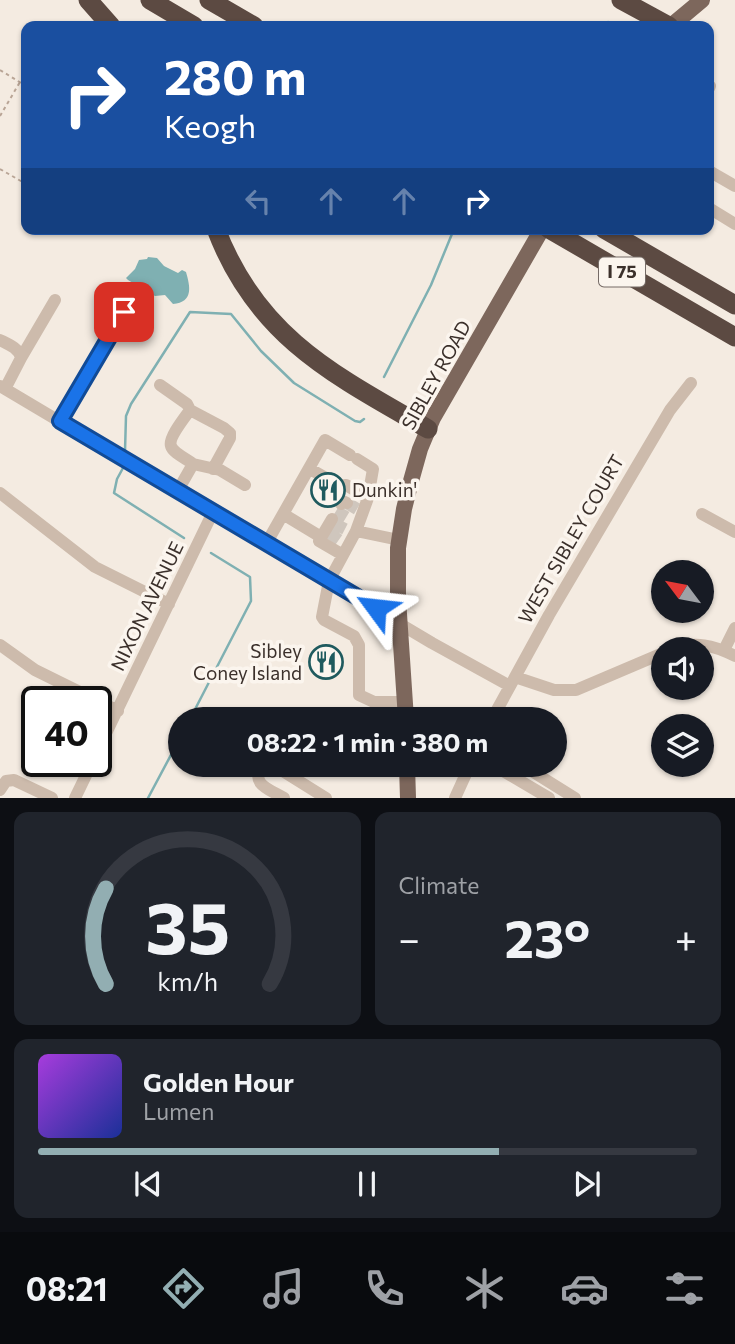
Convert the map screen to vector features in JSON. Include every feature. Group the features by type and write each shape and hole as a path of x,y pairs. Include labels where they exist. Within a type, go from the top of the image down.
{"highway":[{"path":"88,0 107,21"},
{"path":"150,0 186,21"},
{"path":"209,0 245,21"},
{"path":"621,0 661,21"},
{"path":"219,235 243,284 281,331 322,366 428,429"},
{"name":"I 75","path":"559,235 735,337"},
{"name":"I 75","path":"614,235 735,305"},
{"path":"631,235 735,292"},
{"path":"695,314 708,329 735,349"}],"main road":[{"path":"676,21 702,0"},
{"name":"SIBLEY ROAD","path":"405,707 397,561 411,481 428,429 538,235"},
{"path":"407,777 408,798"}],"street":[{"path":"714,174 735,186"},
{"path":"714,211 735,224"},
{"path":"55,300 2,387 432,643 512,681 554,690 576,690 651,658"},
{"path":"60,421 124,312"},
{"path":"0,340 17,349 21,358"},
{"name":"WEST SIBLEY COURT","path":"498,707 549,615 670,410 691,383"},
{"path":"160,385 187,404 190,410 230,433 230,439 213,469"},
{"path":"190,410 171,438 173,449 193,464 220,470 245,485"},
{"path":"266,544 325,440 373,469 368,498 343,526 322,617 358,640 359,695 373,702 405,702"},
{"path":"177,492 193,464"},
{"path":"310,468 340,486 346,485 368,498"},
{"path":"0,493 95,567 164,602"},
{"name":"NIXON AVENUE","path":"112,722 164,602 213,512"},
{"path":"283,514 399,540"},
{"path":"702,514 735,532"},
{"path":"729,653 735,628"},
{"path":"0,645 35,670 118,710"},
{"path":"75,798 85,777"},
{"path":"258,777 262,785 284,798"},
{"path":"292,777 326,798"},
{"path":"455,798 465,777"},
{"path":"513,777 549,798"},
{"path":"541,777 575,798"},
{"path":"2,798 0,791 6,781 14,780 47,796"},
{"path":"25,798 31,795 47,796"}],"path":[{"path":"0,70 20,82 0,116"},
{"path":"0,169 21,181"}],"water":[{"path":"157,258 164,266 178,273 182,270 186,272 189,293 184,300 173,304 165,295 155,296 126,278 139,260"}],"waterway":[{"path":"384,377 431,285 452,235"},
{"path":"125,451 126,416 131,404 190,312 231,314 261,351 294,383 355,421 364,419"},
{"path":"123,468 114,493 184,538"},
{"path":"196,707 251,601 250,577 211,553"},
{"path":"148,798 168,760"}],"tunnel":[{"path":"347,503 357,509"},
{"path":"336,511 351,520"},
{"path":"335,524 345,529"},
{"path":"329,533 339,540"}],"place":[{"name":"Dunkin'","path":"328,490"},
{"name":"Sibley Coney Island","path":"326,662"}],"route":[{"path":"124,312 60,421 376,608"}]}
